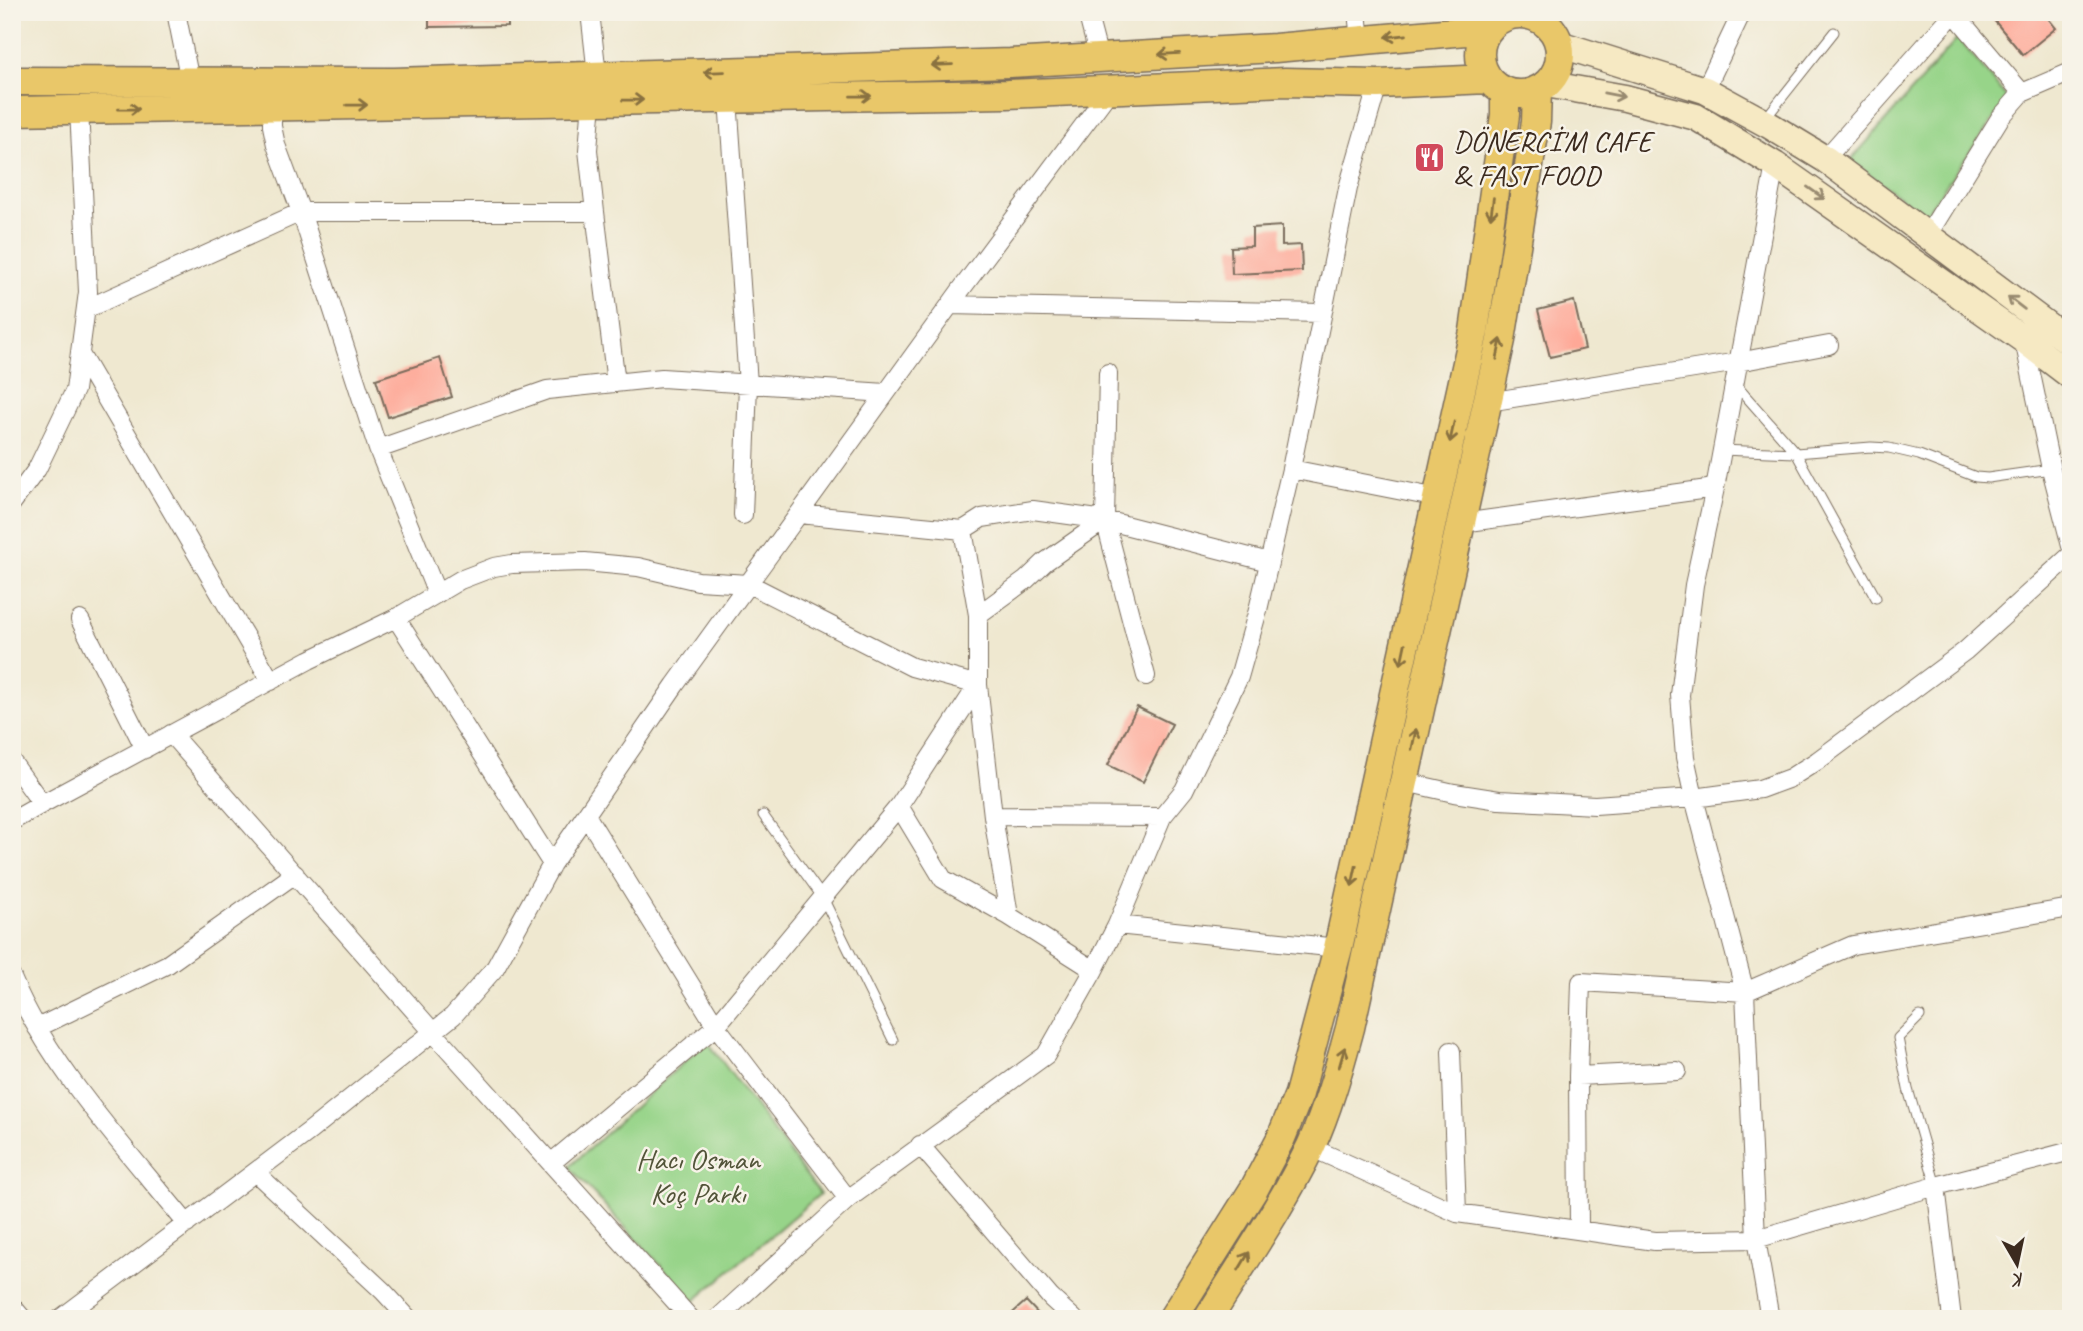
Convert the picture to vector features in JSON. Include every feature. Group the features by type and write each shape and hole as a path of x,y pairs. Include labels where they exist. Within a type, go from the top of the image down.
{"main road":[{"path":"1172,1319 1254,1189 1281,1138 1299,1094 1338,948 1474,331 1505,115 1497,85 1479,59 1480,48 1488,29 1496,21 1515,13 1534,16 1558,31 1705,90 1825,159 2071,343"},
{"path":"12,111 272,106 1275,48 1359,26 1488,29"},
{"path":"12,80 394,82 594,88 728,99 994,94 1285,82 1497,85 1527,94 1542,87 1558,66 1558,31"},
{"path":"1542,87 1625,98 1696,117 1775,165 2071,376"},
{"path":"1208,1319 1282,1199 1310,1147 1332,1091 1350,1028 1501,340 1542,87"}],"street":[{"path":"176,12 190,81"},
{"path":"590,12 594,88 589,150 616,383"},
{"path":"1087,12 1099,58"},
{"path":"1705,90 1742,12"},
{"path":"1825,159 1955,13 2022,93"},
{"path":"1927,236 2000,118 2022,93 2071,72"},
{"path":"718,1319 848,1199 1046,1055 1094,970 1117,925 1162,817 1184,790 1239,677 1258,610 1291,469 1348,188 1378,84"},
{"path":"60,1319 311,1130 453,1016 495,968 552,864 676,685 950,305 1110,90"},
{"path":"728,99 748,384 743,514"},
{"path":"272,106 276,145 301,212 378,449 437,594"},
{"path":"12,503 37,469 75,390 88,292 79,109"},
{"path":"1770,1319 1756,1239 1745,992 1685,757 1680,695 1694,585 1715,488 1775,165"},
{"path":"86,309 301,212 595,212"},
{"path":"950,305 1322,313"},
{"path":"2024,340 2051,469 2071,546"},
{"path":"1488,402 1829,345"},
{"path":"80,354 271,681"},
{"path":"1108,373 1105,520 1146,676"},
{"path":"378,449 547,390 662,378 886,393"},
{"path":"1291,469 1438,498"},
{"path":"1462,523 1715,488"},
{"path":"799,514 963,530 982,518 1033,510 1105,520 1269,562"},
{"path":"978,615 1026,580 1045,562 1105,520"},
{"path":"963,530 978,615 978,685 993,816 1009,916"},
{"path":"1405,782 1499,800 1595,805 1694,798 1760,789 1790,778 1965,651 2071,555"},
{"path":"12,821 271,681 396,618 460,580 494,567 512,564 585,562 638,567 698,580 749,584 912,667 978,685"},
{"path":"396,618 552,864"},
{"path":"80,620 145,749"},
{"path":"551,1163 716,1026 899,807 978,685"},
{"path":"171,734 433,1032 691,1319"},
{"path":"12,762 42,804"},
{"path":"899,807 943,879 1009,916 1094,970"},
{"path":"586,815 716,1026 848,1199"},
{"path":"993,816 1162,817"},
{"path":"37,1028 168,964 295,874"},
{"path":"1579,1230 1578,1076 1581,982 1745,992 1853,945 2071,908"},
{"path":"1117,925 1338,948"},
{"path":"12,978 37,1028 82,1094 187,1224"},
{"path":"1451,1051 1457,1213"},
{"path":"1578,1076 1677,1071"},
{"path":"920,1145 1051,1298 1074,1319"},
{"path":"1310,1147 1457,1213 1655,1241 1756,1239 1936,1186 2071,1151"},
{"path":"255,1172 383,1291 409,1319"},
{"path":"1936,1186 1952,1319"},
{"path":"12,1306 23,1319"}],"lane":[{"path":"1763,122 1834,32"},
{"path":"1734,382 1796,453 1877,598"},
{"path":"1721,450 1796,453 1889,448 1976,477 1988,478 2051,469"},
{"path":"763,815 824,898 893,1040"},
{"path":"1920,1016 1898,1038 1908,1089 1936,1186"}],"green space":[{"path":"1958,38 2008,99 1925,215 1850,161"},
{"name":"Hacı Osman Koç Parkı","path":"707,1041 820,1194 694,1301 569,1167"}],"building":[{"path":"429,12 507,12 507,26 429,27"},
{"path":"2001,12 2043,12 2056,28 2023,55 1993,19"},
{"path":"1282,226 1282,246 1301,245 1302,271 1232,274 1231,247 1252,246 1252,228"},
{"path":"1574,301 1585,349 1550,357 1538,310"},
{"path":"440,358 452,397 388,417 376,379"},
{"path":"1137,707 1172,724 1143,782 1108,765"},
{"path":"1026,1301 1043,1319 1006,1319"}],"place":[{"name":"DÖNERCİ'M CAFE & FAST FOOD","path":"1430,158"}]}
